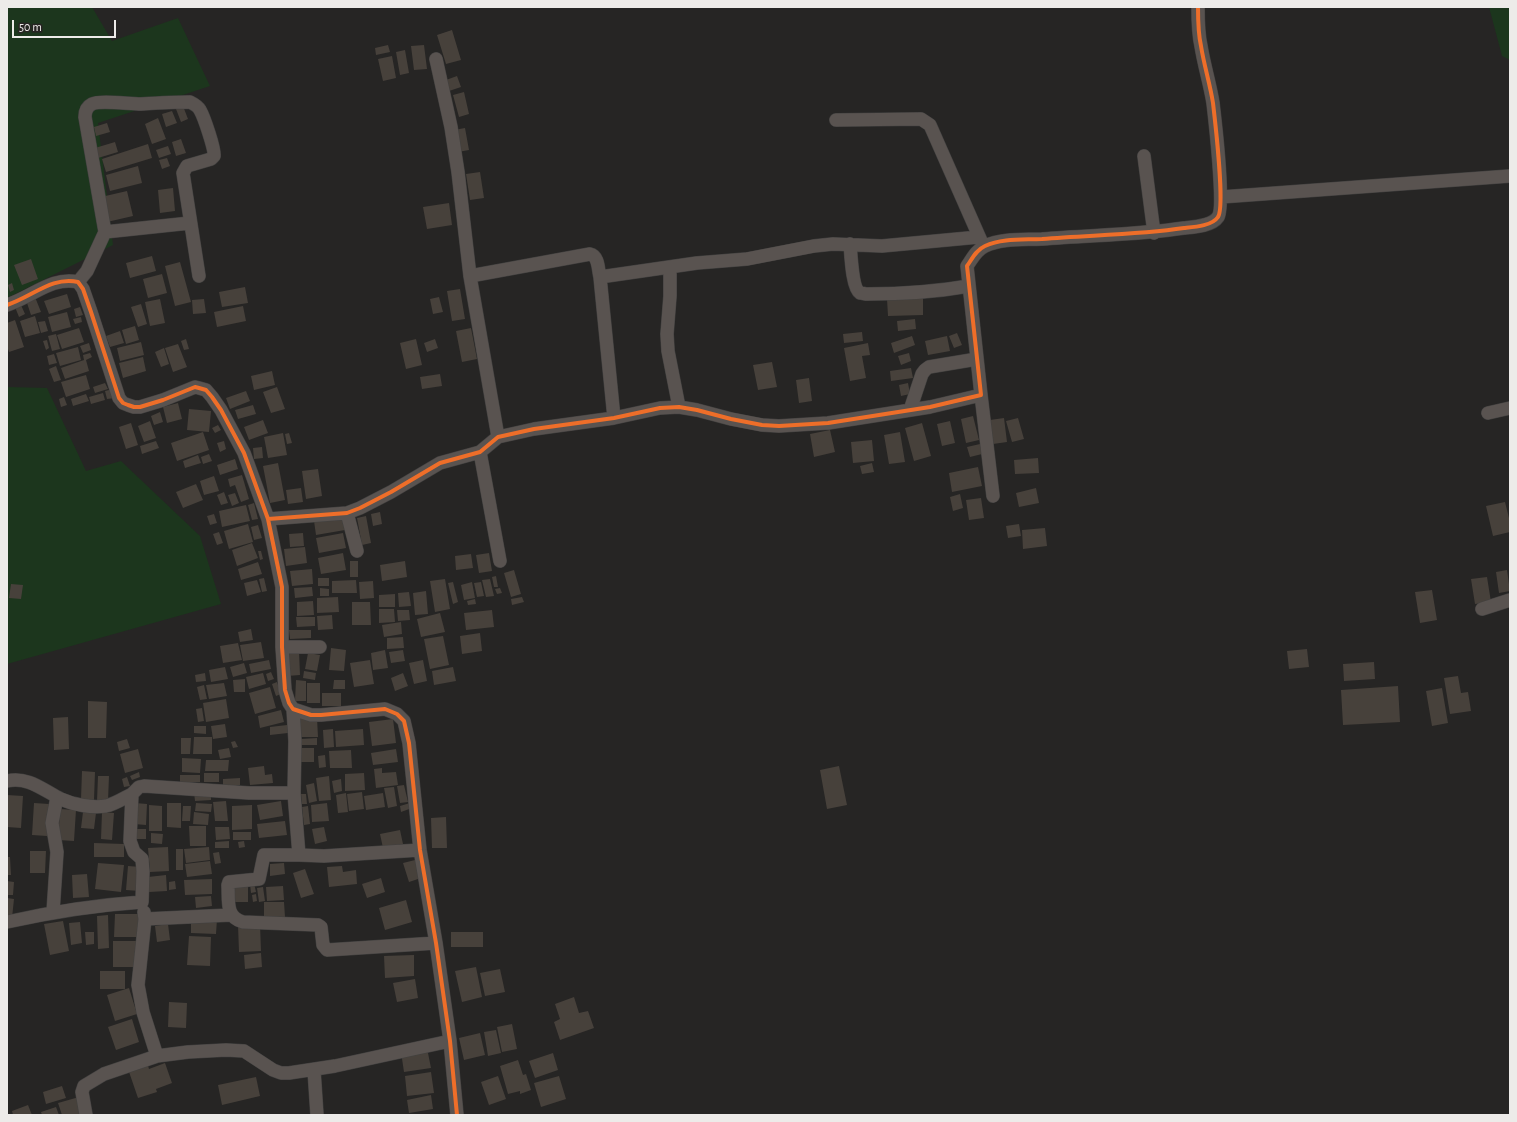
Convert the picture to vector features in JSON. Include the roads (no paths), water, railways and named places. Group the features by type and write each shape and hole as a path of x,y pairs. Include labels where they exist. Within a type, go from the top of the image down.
{"street":[{"path":"600,277 697,263 747,259 814,246 850,244 882,246 998,242 1154,233 1197,226 1210,222 1217,218 1220,213 1221,197 1213,102 1200,46 1198,7"},
{"path":"436,59 451,126 470,276 498,437"},
{"path":"78,282 87,271 106,232 85,117 85,112 89,106 100,102 140,104 190,102 196,104 200,109 215,152 214,156 211,159 187,166 183,173 199,276"},
{"path":"836,120 921,119 930,125 982,242"},
{"path":"1144,156 1154,233"},
{"path":"1221,197 1510,176"},
{"path":"106,232 190,223"},
{"path":"982,242 967,266 993,496"},
{"path":"850,244 854,276 857,289 860,293 905,294 936,292 969,286"},
{"path":"470,276 590,254 594,255 600,277 614,418"},
{"path":"670,267 670,296 667,334 668,351 679,407"},
{"path":"7,305 19,301 57,282 68,280 78,282 83,289 91,312 118,398 134,408 163,400 195,388 202,388 206,390 221,410 244,453 268,519 282,587 282,647 285,690 289,703 293,709 295,741 294,793 299,855"},
{"path":"910,410 922,374 925,370 930,367 977,359"},
{"path":"268,519 347,513 391,492 440,463 480,452 498,437 534,429 614,418 660,408 679,407 747,422 779,426 828,423 910,410 981,395"},
{"path":"1488,413 1510,408"},
{"path":"480,452 500,562"},
{"path":"347,513 357,551"},
{"path":"1482,609 1510,600"},
{"path":"282,647 320,647"},
{"path":"293,709 311,715 385,709 397,714 404,721 409,743 420,850 436,943 450,1040 457,1115"},
{"path":"7,781 16,779 27,782 57,797 88,806 106,806 132,794 139,787 144,786 250,793 294,793"},
{"path":"132,794 130,841 134,852 142,859 142,902 145,919 138,985 143,1012 156,1056"},
{"path":"54,912 57,852 52,822 57,797"},
{"path":"420,850 324,856 264,854 259,879 229,882 228,892 230,915 235,920 243,922 318,925 321,927 323,945 327,950 436,943"},
{"path":"7,922 54,912 93,906 142,902"},
{"path":"145,919 230,915"},
{"path":"86,1115 82,1092 84,1086 104,1074 156,1056 188,1052 226,1050 244,1051 273,1070 281,1073 289,1073 314,1070 450,1040"},
{"path":"314,1070 317,1115"}]}
